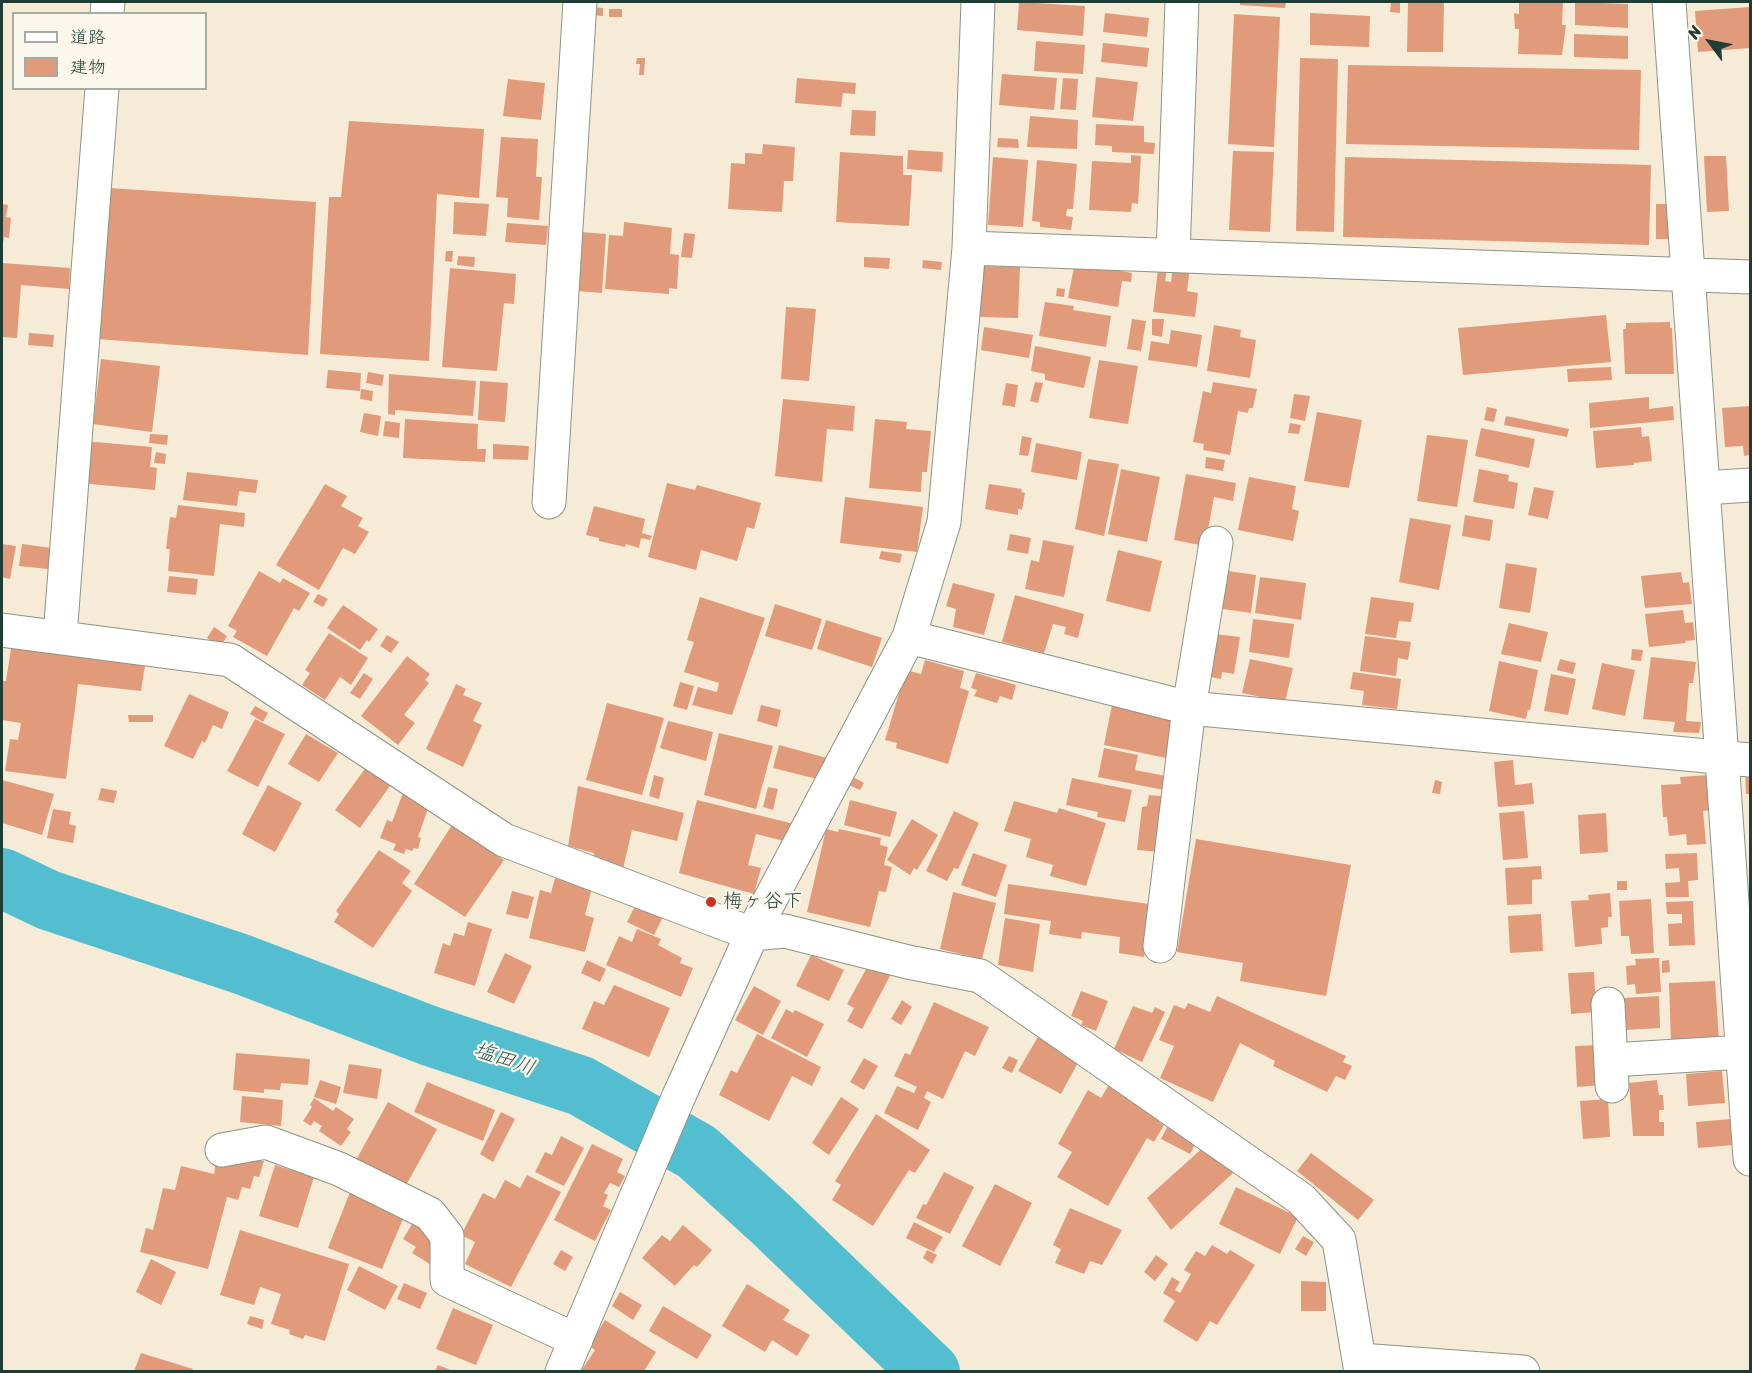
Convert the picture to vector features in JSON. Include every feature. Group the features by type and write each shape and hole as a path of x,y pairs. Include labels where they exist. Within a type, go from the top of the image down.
{"street":[{"path":"549,502 580,2"},
{"path":"562,1371 678,1098 752,934 909,637 944,522 969,248 978,2"},
{"path":"1173,255 1182,2"},
{"path":"1670,2 1704,488 1736,759 1743,1052 1750,1159"},
{"path":"60,636 102,90"},
{"path":"969,248 1750,277"},
{"path":"1704,488 1750,484"},
{"path":"1160,946 1189,708 1216,543"},
{"path":"2,630 230,660 504,840 752,934 785,932 908,962 980,976 1301,1199 1339,1240 1361,1366 1523,1371"},
{"path":"909,637 1189,708 1736,759"},
{"path":"1608,1004 1611,1073 1743,1052"},
{"path":"222,1150 266,1142 339,1169 430,1214 447,1236 447,1280 576,1340"}],"building":[{"path":"1019,2 1085,6 1083,36 1017,30"},
{"path":"1240,2 1286,2 1285,8 1240,5"},
{"path":"1391,2 1400,2 1400,13 1390,12"},
{"path":"1408,2 1444,2 1443,52 1407,52"},
{"path":"1519,2 1563,2 1562,25 1566,25 1562,55 1518,54 1519,29 1515,29 1514,13 1519,14"},
{"path":"1575,2 1628,4 1628,28 1575,25"},
{"path":"592,7 603,8 603,16 591,15"},
{"path":"1750,7 1750,48 1698,52 1695,11"},
{"path":"609,9 622,9 622,17 609,17"},
{"path":"1105,13 1149,18 1147,37 1103,32"},
{"path":"1310,13 1370,16 1369,47 1310,45"},
{"path":"1234,14 1280,17 1274,147 1228,144"},
{"path":"1574,34 1628,36 1628,59 1574,57"},
{"path":"1036,41 1085,45 1083,74 1034,71"},
{"path":"1103,43 1149,48 1147,67 1101,62"},
{"path":"637,58 645,58 644,75 639,75 640,64 636,64"},
{"path":"1300,58 1338,59 1334,232 1296,231"},
{"path":"1348,65 1641,70 1639,150 1346,144"},
{"path":"1002,74 1057,78 1054,110 999,105"},
{"path":"1096,77 1138,82 1133,121 1092,117"},
{"path":"797,78 856,83 855,94 843,93 841,107 795,103"},
{"path":"1063,78 1078,79 1076,110 1060,109"},
{"path":"508,79 545,83 541,120 503,116"},
{"path":"852,110 876,111 875,136 850,135"},
{"path":"1030,116 1078,120 1077,149 1027,147"},
{"path":"349,121 484,129 479,198 437,194 429,361 320,354 329,197 341,197"},
{"path":"1096,124 1144,126 1144,142 1155,143 1154,154 1112,152 1112,146 1095,145"},
{"path":"501,137 538,139 536,177 542,177 539,220 507,217 508,198 496,197"},
{"path":"998,138 1018,139 1019,148 997,147"},
{"path":"763,144 795,147 793,181 784,181 782,212 728,209 731,163 745,164 745,153 762,154"},
{"path":"908,150 943,152 942,172 907,169"},
{"path":"1233,151 1274,152 1270,232 1229,230"},
{"path":"840,152 903,156 903,175 912,175 909,226 836,222"},
{"path":"1131,155 1141,156 1138,204 1132,203 1131,212 1089,210 1092,161 1131,163"},
{"path":"1704,156 1726,156 1729,211 1707,212"},
{"path":"993,157 1028,160 1023,227 988,225"},
{"path":"1345,157 1651,165 1649,245 1343,237"},
{"path":"1037,160 1077,164 1073,209 1067,209 1066,216 1073,217 1071,230 1040,227 1040,222 1032,221"},
{"path":"110,188 316,202 308,355 98,339"},
{"path":"454,202 489,204 486,236 453,234"},
{"path":"2,204 8,205 6,217 11,218 9,238 4,237 3,243 2,243"},
{"path":"1656,204 1669,204 1670,239 1656,239"},
{"path":"624,222 672,228 670,254 679,255 677,289 669,288 669,294 605,289 609,235 623,236"},
{"path":"507,223 548,226 546,245 505,242"},
{"path":"581,232 606,234 602,293 577,291"},
{"path":"684,233 695,234 692,258 681,257"},
{"path":"446,251 453,251 452,262 445,261"},
{"path":"458,256 475,257 474,267 457,265"},
{"path":"864,257 890,258 889,269 864,267"},
{"path":"923,260 942,262 941,270 922,268"},
{"path":"2,263 70,268 69,289 21,285 17,338 2,337"},
{"path":"1173,264 1190,266 1187,291 1198,293 1195,317 1153,312 1158,269 1167,270 1165,281 1171,282"},
{"path":"980,266 1020,267 1018,318 978,317"},
{"path":"1092,266 1132,273 1131,282 1122,281 1118,307 1068,298 1074,267 1091,270"},
{"path":"450,268 516,274 514,304 504,303 497,371 442,367"},
{"path":"1057,288 1065,289 1064,297 1056,296"},
{"path":"1045,302 1074,306 1073,310 1111,316 1106,347 1039,336"},
{"path":"786,307 816,309 809,381 781,379"},
{"path":"1606,315 1611,362 1463,375 1458,328"},
{"path":"1132,319 1146,321 1141,351 1127,349"},
{"path":"1152,319 1164,319 1162,337 1152,335"},
{"path":"1670,322 1674,374 1625,374 1623,329 1626,329 1626,323"},
{"path":"1214,325 1241,330 1240,337 1256,340 1250,378 1207,371"},
{"path":"984,327 1033,335 1029,358 981,350"},
{"path":"1171,330 1202,335 1197,367 1148,360 1151,341 1169,344"},
{"path":"29,333 54,335 53,347 28,345"},
{"path":"1035,346 1091,357 1084,388 1045,380 1045,374 1031,371"},
{"path":"101,359 160,366 152,432 93,424"},
{"path":"1099,360 1138,366 1128,424 1089,418"},
{"path":"1611,367 1612,380 1568,382 1567,369"},
{"path":"328,370 361,373 360,391 326,388"},
{"path":"368,372 384,375 382,386 366,383"},
{"path":"389,374 476,381 473,416 395,410 395,415 388,414"},
{"path":"480,381 508,383 505,422 478,420"},
{"path":"1035,382 1043,383 1038,403 1030,401"},
{"path":"1213,382 1257,389 1253,408 1249,408 1248,413 1238,411 1230,455 1203,450 1204,444 1193,442 1203,391 1211,393"},
{"path":"1006,383 1018,385 1015,407 1002,405"},
{"path":"361,389 373,391 372,401 360,399"},
{"path":"1294,394 1310,396 1305,421 1290,418"},
{"path":"1649,397 1649,409 1673,406 1674,420 1590,428 1589,403"},
{"path":"783,399 855,406 853,431 827,429 822,482 775,476"},
{"path":"1750,406 1750,455 1744,456 1743,446 1725,447 1722,408"},
{"path":"1487,407 1497,409 1494,422 1484,420"},
{"path":"1317,412 1362,420 1349,488 1304,481"},
{"path":"364,413 381,416 378,436 360,432"},
{"path":"1506,416 1569,429 1567,437 1504,425"},
{"path":"405,419 478,424 477,449 486,449 485,462 403,458"},
{"path":"875,419 907,422 906,429 931,431 927,472 922,472 921,492 869,488"},
{"path":"385,421 400,423 399,438 383,436"},
{"path":"1290,423 1301,425 1299,434 1288,433"},
{"path":"1641,427 1642,437 1649,436 1652,461 1596,468 1593,431"},
{"path":"1481,428 1535,439 1529,468 1475,456"},
{"path":"150,434 168,435 167,445 149,443"},
{"path":"1427,435 1468,440 1457,507 1417,501"},
{"path":"1022,436 1032,438 1028,456 1019,455"},
{"path":"84,441 152,447 150,467 157,468 155,490 80,483"},
{"path":"1036,443 1082,452 1077,480 1031,472"},
{"path":"493,444 529,446 528,460 493,459"},
{"path":"156,452 166,454 165,464 154,463"},
{"path":"1206,457 1225,460 1223,471 1205,468"},
{"path":"1088,459 1119,464 1104,536 1075,529"},
{"path":"1121,469 1160,477 1147,542 1108,534"},
{"path":"1479,469 1509,475 1508,481 1518,483 1514,509 1473,502"},
{"path":"187,472 258,480 256,493 239,491 237,506 183,500"},
{"path":"1186,474 1236,483 1233,501 1214,497 1205,546 1174,540"},
{"path":"1249,477 1296,486 1292,509 1299,511 1293,541 1238,530"},
{"path":"667,483 695,490 697,485 761,503 754,529 747,527 737,561 701,550 696,570 648,557"},
{"path":"325,484 347,496 341,506 363,518 358,526 369,532 355,554 343,548 319,590 276,565"},
{"path":"989,484 1022,489 1021,492 1025,493 1022,510 1018,509 1018,515 985,509"},
{"path":"1534,487 1554,491 1548,519 1528,515"},
{"path":"845,497 923,507 917,552 840,543"},
{"path":"178,505 245,513 244,527 220,524 214,576 168,571 170,549 166,549 170,517 176,518"},
{"path":"594,506 645,519 642,533 652,536 650,540 641,538 639,548 626,544 625,547 599,541 599,538 586,535"},
{"path":"1465,515 1493,520 1490,541 1462,536"},
{"path":"1410,518 1451,525 1439,590 1399,582"},
{"path":"1010,534 1031,538 1028,554 1007,550"},
{"path":"1043,540 1074,546 1064,597 1025,589 1031,560 1039,562"},
{"path":"2,544 16,546 10,579 2,577"},
{"path":"22,544 51,548 48,569 19,566"},
{"path":"1118,550 1162,561 1150,612 1106,601"},
{"path":"881,551 902,554 900,563 879,559"},
{"path":"1506,563 1537,568 1530,613 1499,608"},
{"path":"1221,570 1256,575 1251,613 1216,608"},
{"path":"259,571 280,583 283,578 310,593 299,611 294,608 267,656 233,637 237,631 228,626"},
{"path":"1681,572 1683,583 1689,582 1692,604 1645,608 1641,576"},
{"path":"169,576 198,579 196,595 167,592"},
{"path":"1260,577 1306,583 1301,620 1255,613"},
{"path":"953,583 995,594 984,635 953,627 956,609 946,606"},
{"path":"318,594 328,599 323,607 313,602"},
{"path":"1015,595 1084,614 1078,638 1064,634 1066,627 1053,624 1044,653 1002,642"},
{"path":"700,597 765,618 732,715 692,705 698,687 717,692 719,683 684,672 694,642 687,640"},
{"path":"1371,597 1414,603 1411,622 1399,621 1396,638 1365,634"},
{"path":"775,604 822,619 812,650 765,636"},
{"path":"343,605 378,629 360,650 327,628"},
{"path":"1683,610 1685,623 1693,622 1695,640 1649,647 1645,614"},
{"path":"1253,619 1294,624 1289,658 1249,652"},
{"path":"826,620 882,638 872,667 817,649"},
{"path":"1509,623 1548,632 1541,662 1501,654"},
{"path":"214,627 227,636 220,647 207,638"},
{"path":"329,633 368,658 351,685 340,677 325,700 302,685 310,673 305,670"},
{"path":"1206,633 1240,637 1234,674 1222,672 1221,679 1200,675"},
{"path":"387,635 399,642 391,653 380,646"},
{"path":"1365,636 1411,642 1408,660 1398,658 1396,676 1360,671"},
{"path":"12,642 146,659 141,691 78,684 66,779 5,771 10,739 18,740 21,723 2,720 2,681 6,681"},
{"path":"1632,649 1643,650 1641,661 1631,660"},
{"path":"407,656 430,674 425,680 429,683 404,715 415,723 398,745 361,716"},
{"path":"1651,657 1696,662 1693,683 1689,683 1686,721 1701,722 1699,733 1673,732 1675,722 1643,719"},
{"path":"1250,659 1293,668 1285,702 1242,693"},
{"path":"1560,659 1576,663 1573,674 1557,670"},
{"path":"925,660 964,671 960,688 969,691 948,764 896,748 897,743 885,740 906,670 921,674"},
{"path":"1499,661 1538,670 1526,719 1489,711"},
{"path":"1602,663 1635,670 1625,716 1592,709"},
{"path":"1353,672 1401,679 1397,709 1362,705 1364,691 1350,689"},
{"path":"364,673 373,679 360,699 350,693"},
{"path":"976,673 1016,685 1012,700 1000,696 997,703 974,696 977,690 971,688"},
{"path":"1551,674 1576,679 1568,715 1544,711"},
{"path":"680,682 694,686 687,710 673,706"},
{"path":"456,684 466,689 463,695 482,703 473,721 482,725 463,767 426,749"},
{"path":"189,694 229,712 222,729 213,725 205,743 202,741 193,759 164,746"},
{"path":"607,703 664,718 642,795 586,780"},
{"path":"761,705 781,710 777,727 757,721"},
{"path":"1112,705 1173,718 1166,758 1104,745"},
{"path":"255,706 268,713 263,722 250,714"},
{"path":"128,715 153,715 153,722 129,722"},
{"path":"255,719 285,734 258,787 227,771"},
{"path":"668,721 713,732 706,761 660,748"},
{"path":"719,733 773,746 756,809 704,795"},
{"path":"306,734 338,753 319,782 288,764"},
{"path":"779,745 827,758 823,771 819,770 817,779 773,768"},
{"path":"1104,748 1138,755 1135,770 1166,776 1164,790 1098,777"},
{"path":"1513,760 1515,785 1532,783 1534,804 1498,807 1494,762"},
{"path":"367,766 392,783 360,828 335,810"},
{"path":"1745,766 1750,767 1750,794 1746,794"},
{"path":"654,775 664,778 659,799 649,796"},
{"path":"1709,775 1712,810 1703,811 1706,844 1687,845 1686,834 1669,836 1667,817 1663,817 1661,785 1681,784 1680,777"},
{"path":"853,777 864,783 860,790 849,785"},
{"path":"1072,778 1132,790 1125,822 1097,817 1098,812 1066,805"},
{"path":"2,780 54,794 42,835 2,823"},
{"path":"1435,780 1442,782 1440,794 1432,793"},
{"path":"268,785 302,803 275,852 242,834"},
{"path":"578,786 684,813 677,841 632,830 623,869 593,862 594,853 568,846"},
{"path":"768,787 778,789 773,810 763,807"},
{"path":"101,788 117,791 114,803 98,800"},
{"path":"403,793 430,803 418,837 421,838 418,849 414,848 412,851 406,849 404,854 393,850 396,844 380,838 387,820 392,822"},
{"path":"1149,795 1169,797 1162,852 1137,850 1142,807 1147,806"},
{"path":"697,800 794,824 784,841 756,834 748,865 761,868 754,894 679,873"},
{"path":"850,800 897,812 890,837 844,825"},
{"path":"1014,801 1057,813 1059,808 1106,823 1086,886 1050,876 1053,865 1026,857 1031,839 1004,831"},
{"path":"53,809 71,812 69,824 76,826 73,843 47,838"},
{"path":"954,811 979,823 958,869 954,868 947,881 926,871"},
{"path":"1524,811 1528,858 1503,860 1499,813"},
{"path":"1606,813 1608,852 1580,854 1578,815"},
{"path":"912,819 938,835 917,870 914,868 910,875 887,860"},
{"path":"452,825 504,860 465,917 414,884"},
{"path":"826,829 838,832 839,829 881,838 880,845 888,847 884,865 892,867 886,892 879,891 870,927 807,912"},
{"path":"1196,839 1351,865 1326,996 1240,981 1243,963 1177,952"},
{"path":"379,850 411,871 402,883 412,891 373,948 334,922 339,914 336,911"},
{"path":"973,853 1007,865 996,897 961,885"},
{"path":"1697,853 1698,880 1688,881 1689,897 1666,897 1665,883 1680,882 1679,868 1666,869 1665,854"},
{"path":"1541,866 1542,879 1532,880 1532,904 1507,905 1505,868"},
{"path":"555,878 592,888 585,915 594,918 585,952 529,938 540,890 551,893"},
{"path":"1617,881 1627,881 1627,890 1617,890"},
{"path":"1008,884 1156,905 1144,957 1119,953 1120,937 1082,932 1081,939 1049,934 1051,921 1004,914"},
{"path":"512,891 534,897 528,919 506,914"},
{"path":"953,892 996,903 982,959 940,949"},
{"path":"1610,893 1612,917 1608,917 1608,927 1601,928 1602,944 1575,947 1571,901 1589,900 1588,895"},
{"path":"1651,899 1654,953 1631,954 1629,936 1621,936 1619,901"},
{"path":"1693,901 1695,945 1669,946 1668,924 1682,923 1682,914 1667,914 1666,902"},
{"path":"636,904 663,917 654,935 627,922"},
{"path":"1541,914 1543,951 1510,953 1508,916"},
{"path":"1005,918 1040,924 1033,972 998,965"},
{"path":"468,922 492,929 475,986 434,973 443,943 450,946 454,933 464,936"},
{"path":"637,929 661,939 658,945 682,958 680,963 693,968 681,997 606,965 619,936 632,942"},
{"path":"505,953 532,966 514,1004 487,992"},
{"path":"811,955 844,970 829,1001 796,986"},
{"path":"1659,958 1661,992 1636,994 1635,984 1627,985 1626,966 1636,965 1635,959"},
{"path":"587,960 606,969 600,982 581,973"},
{"path":"1669,960 1670,972 1662,973 1662,961"},
{"path":"870,962 891,974 862,1029 847,1021 854,1008 847,1004"},
{"path":"1594,972 1596,1012 1571,1014 1568,973"},
{"path":"1715,981 1719,1040 1671,1043 1669,983"},
{"path":"614,985 670,1008 649,1057 582,1029 594,1001 604,1005"},
{"path":"754,986 781,1001 763,1035 735,1020"},
{"path":"1081,991 1108,1001 1096,1031 1081,1025 1083,1021 1071,1016"},
{"path":"1217,996 1346,1056 1343,1062 1352,1066 1345,1080 1336,1076 1327,1092 1273,1066 1275,1061 1240,1043 1213,1102 1160,1078 1174,1046 1159,1040 1174,1005 1185,1009 1188,1003 1210,1012"},
{"path":"1659,996 1660,1028 1625,1030 1623,998"},
{"path":"902,1000 912,1007 901,1025 891,1019"},
{"path":"934,1002 989,1027 975,1056 965,1051 943,1099 927,1091 924,1098 931,1102 918,1130 884,1113 897,1086 914,1093 917,1087 894,1076 905,1053 910,1055"},
{"path":"1133,1006 1152,1013 1155,1007 1165,1012 1142,1062 1114,1049"},
{"path":"786,1009 793,1013 795,1010 824,1024 807,1057 771,1038"},
{"path":"757,1034 821,1067 812,1086 792,1076 769,1121 719,1095 731,1070 737,1073"},
{"path":"1039,1035 1081,1057 1061,1094 1018,1071"},
{"path":"1600,1045 1602,1085 1577,1087 1575,1046"},
{"path":"236,1053 310,1059 308,1085 281,1083 280,1090 264,1089 264,1093 233,1090"},
{"path":"1009,1056 1018,1060 1012,1073 1002,1068"},
{"path":"864,1058 878,1066 864,1090 850,1082"},
{"path":"349,1064 382,1069 377,1099 343,1093"},
{"path":"1722,1071 1725,1103 1688,1106 1686,1074"},
{"path":"320,1080 341,1087 336,1104 314,1097"},
{"path":"1657,1080 1659,1095 1663,1095 1664,1110 1659,1110 1659,1122 1664,1122 1664,1136 1633,1136 1629,1083"},
{"path":"427,1082 495,1110 483,1141 414,1112"},
{"path":"1110,1083 1162,1117 1159,1122 1164,1125 1154,1142 1147,1138 1108,1206 1057,1177 1072,1152 1058,1144 1088,1090 1101,1098"},
{"path":"242,1096 283,1100 281,1126 240,1122"},
{"path":"841,1097 859,1109 829,1155 812,1143"},
{"path":"314,1098 333,1111 336,1107 354,1119 347,1129 351,1132 341,1146 319,1131 322,1126 314,1121 311,1126 303,1121 312,1107 310,1105"},
{"path":"1608,1099 1610,1137 1583,1139 1580,1101"},
{"path":"388,1102 437,1129 404,1189 355,1162"},
{"path":"501,1112 515,1119 493,1162 480,1154"},
{"path":"876,1114 930,1150 915,1173 909,1170 873,1226 832,1200 841,1185 835,1181"},
{"path":"1731,1119 1733,1145 1698,1148 1696,1122"},
{"path":"1168,1125 1197,1141 1190,1154 1161,1139"},
{"path":"561,1136 584,1148 564,1186 535,1172 545,1152 552,1155"},
{"path":"592,1144 623,1159 617,1172 625,1176 619,1187 610,1183 604,1193 608,1195 603,1206 611,1210 595,1241 554,1220"},
{"path":"1207,1144 1233,1173 1171,1230 1147,1198"},
{"path":"1311,1153 1374,1200 1358,1220 1297,1171"},
{"path":"216,1161 264,1161 259,1177 254,1176 250,1189 242,1187 238,1200 227,1197 208,1269 140,1252 146,1228 153,1230 163,1188 175,1190 181,1166 214,1174"},
{"path":"275,1165 314,1177 298,1228 259,1216"},
{"path":"944,1172 974,1187 950,1234 916,1218"},
{"path":"527,1175 561,1192 511,1287 465,1264 475,1242 461,1235 483,1193 495,1199 505,1180 520,1188"},
{"path":"995,1184 1032,1203 1000,1266 962,1246"},
{"path":"1236,1187 1298,1217 1280,1254 1219,1224"},
{"path":"350,1192 405,1214 382,1269 328,1248"},
{"path":"1070,1208 1122,1230 1102,1265 1090,1261 1084,1274 1055,1263 1061,1249 1053,1245"},
{"path":"417,1216 435,1226 438,1269 412,1253 416,1247 403,1239"},
{"path":"914,1222 943,1237 934,1252 906,1238"},
{"path":"683,1225 712,1250 697,1267 694,1265 675,1286 642,1258 662,1235 670,1241"},
{"path":"240,1230 349,1264 325,1341 305,1335 303,1339 289,1334 290,1330 271,1324 281,1294 260,1287 254,1305 220,1295"},
{"path":"1303,1236 1314,1242 1306,1256 1295,1249"},
{"path":"1212,1245 1227,1254 1230,1250 1255,1265 1217,1325 1210,1321 1197,1342 1163,1321 1175,1301 1163,1293 1172,1277 1180,1282 1175,1290 1180,1293 1191,1274 1184,1270 1196,1251 1205,1256"},
{"path":"561,1250 573,1257 565,1271 553,1264"},
{"path":"927,1250 937,1255 932,1264 923,1258"},
{"path":"1156,1255 1168,1264 1155,1281 1144,1272"},
{"path":"151,1259 176,1272 161,1305 136,1292"},
{"path":"359,1266 398,1286 385,1310 347,1290"},
{"path":"1301,1281 1326,1282 1326,1311 1301,1311"},
{"path":"404,1283 427,1293 420,1309 397,1299"},
{"path":"747,1284 790,1310 783,1320 810,1335 797,1356 772,1340 765,1352 722,1326"},
{"path":"620,1292 642,1305 633,1320 612,1306"},
{"path":"663,1306 712,1335 697,1359 649,1331"},
{"path":"453,1308 493,1325 476,1365 436,1349"},
{"path":"250,1316 264,1320 262,1329 247,1324"},
{"path":"605,1320 656,1352 644,1371 581,1371 595,1350 589,1346"},
{"path":"141,1353 193,1369 192,1371 134,1371"},
{"path":"438,1365 453,1371 435,1371"}],"waterway":[{"name":"塩田川","path":"2,878 48,900 241,964 430,1036 581,1086 697,1152 774,1222 930,1372"}],"place":[{"name":"梅ヶ谷下","path":"711,902"}]}
